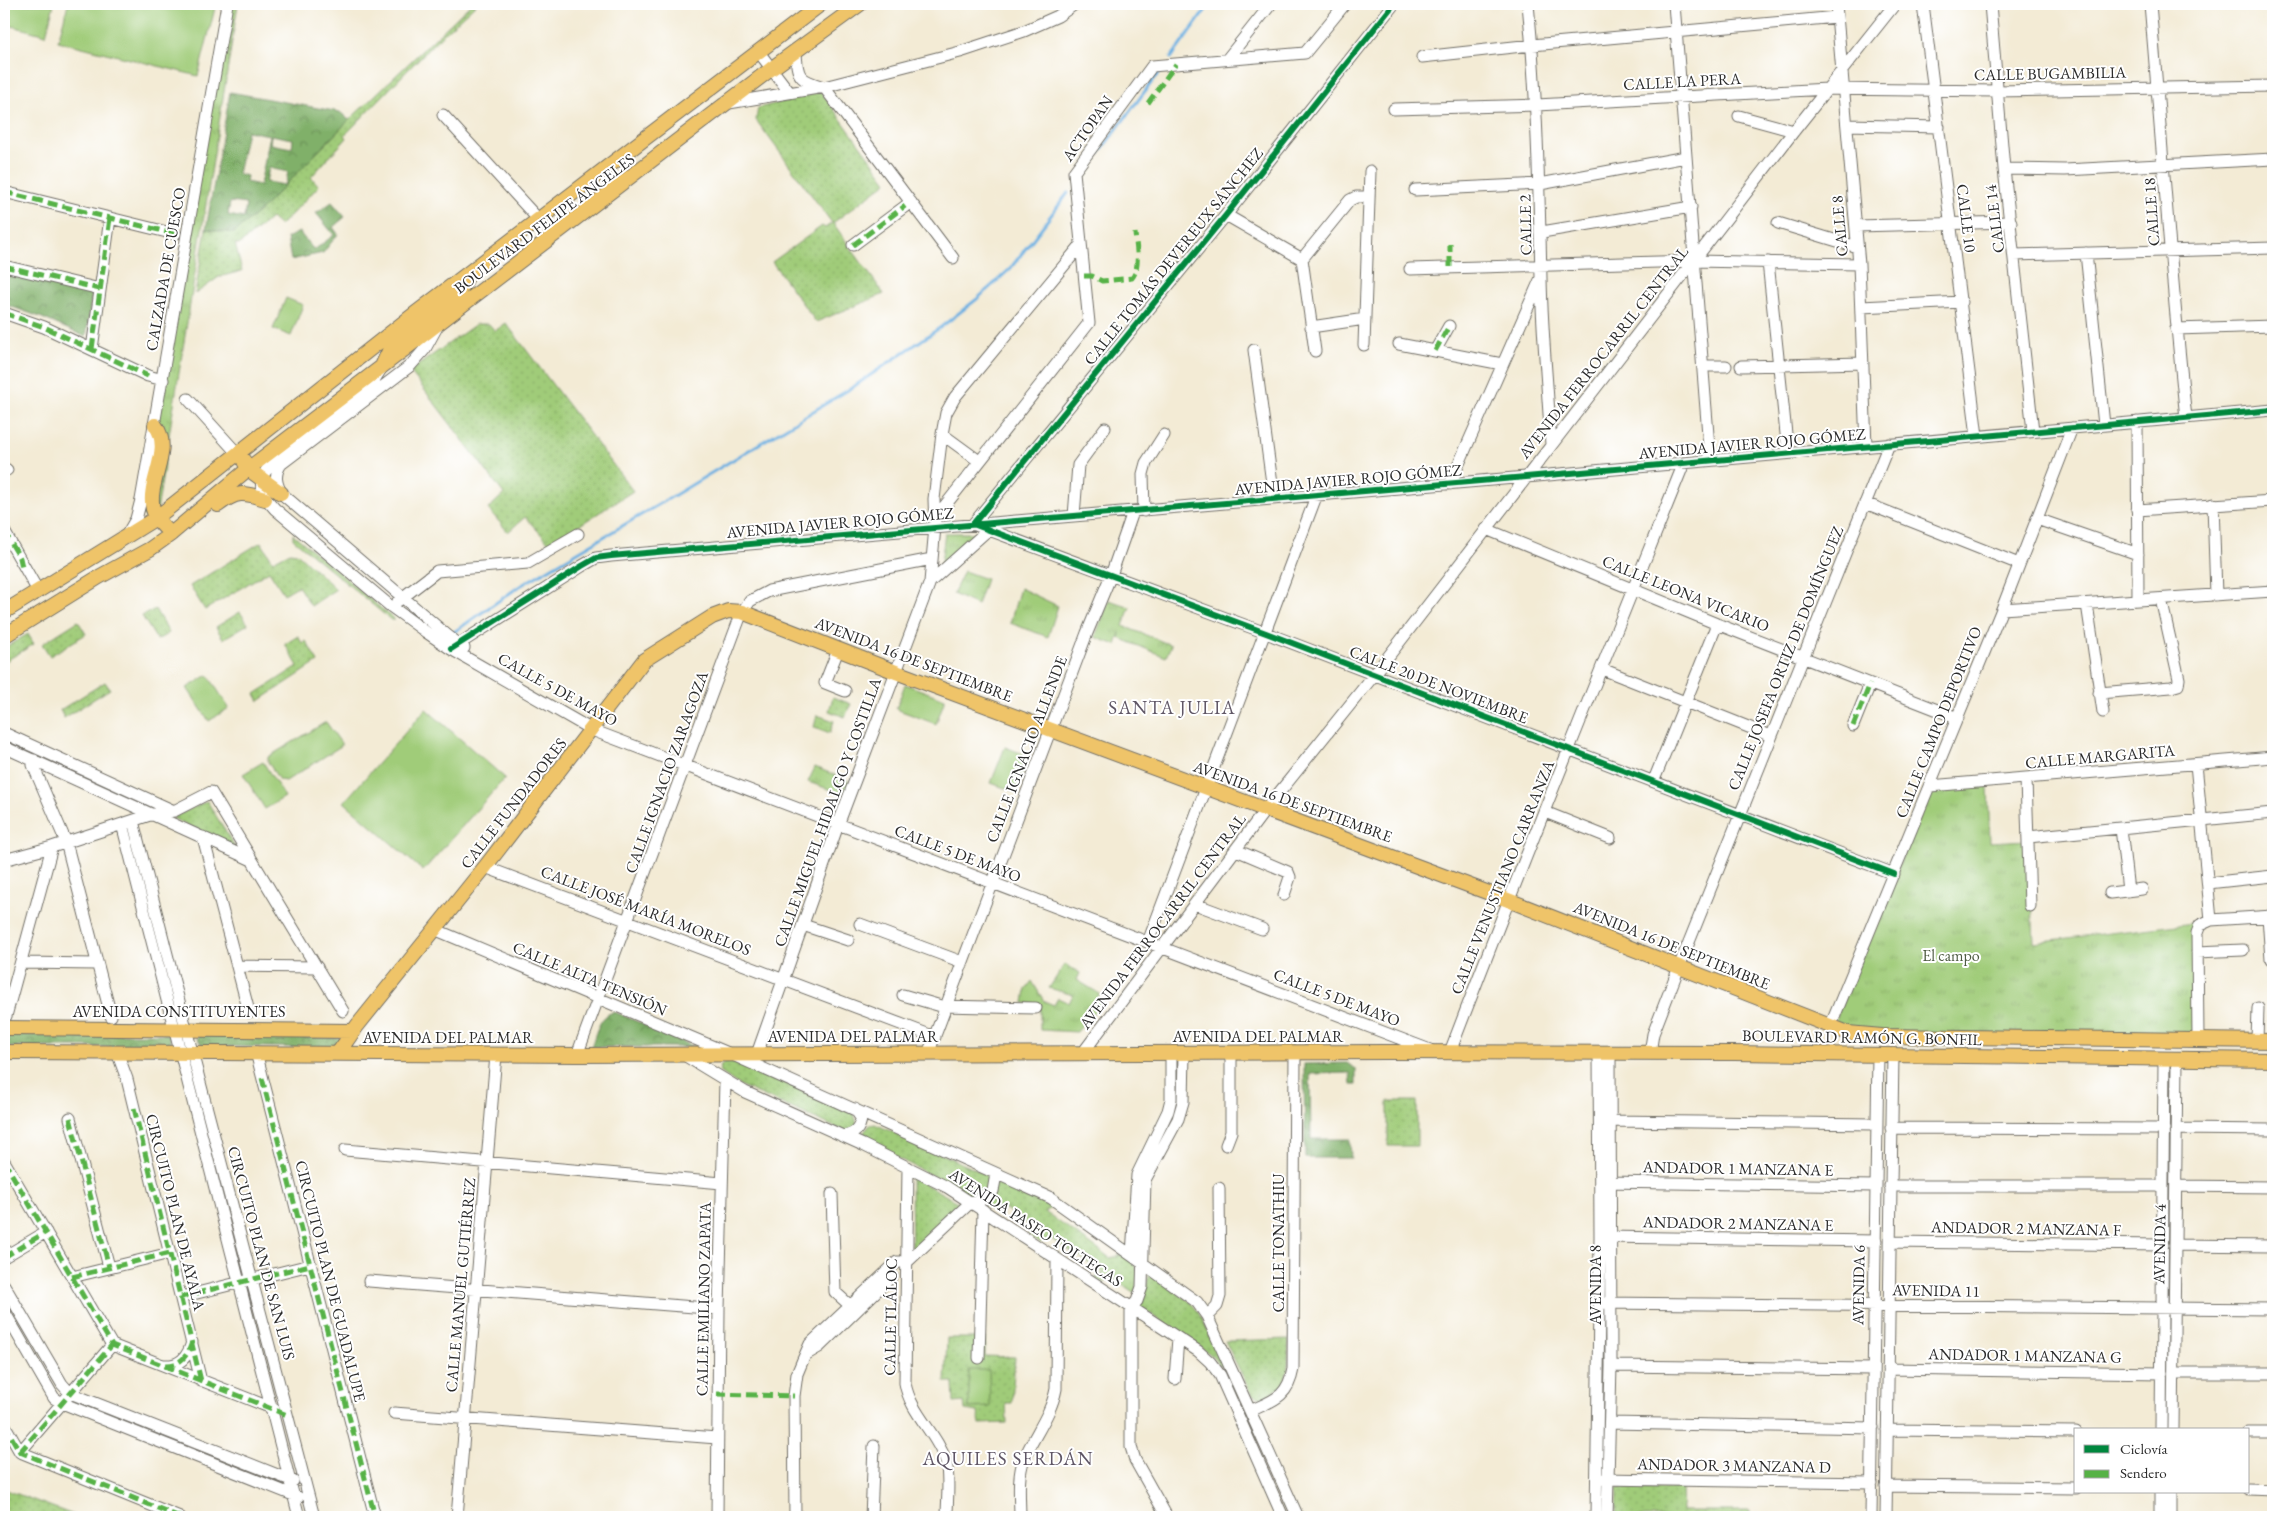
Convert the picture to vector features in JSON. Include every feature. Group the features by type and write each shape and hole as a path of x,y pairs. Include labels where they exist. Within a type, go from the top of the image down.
{"main road":[{"name":"BOULEVARD FELIPE ÁNGELES","path":"4,612 156,518 468,274 820,4"},
{"name":"BOULEVARD FELIPE ÁNGELES","path":"199,512 248,469 383,365 437,327 771,69 860,4"},
{"path":"383,365 386,356 395,344 454,300 468,274"},
{"path":"155,425 162,437 162,447 152,507 156,518 171,534"},
{"path":"237,453 248,469 281,493"},
{"path":"4,636 99,577 150,550 199,512 213,509 232,495 249,494 265,499"},
{"name":"CALLE FUNDADORES","path":"338,1053 592,730 644,660 712,617 728,611 742,612"},
{"name":"AVENIDA 16 DE SEPTIEMBRE","path":"742,612 896,672 1508,900 1830,1027"},
{"name":"AVENIDA CONSTITUYENTES","path":"5,1022 354,1031"},
{"name":"BOULEVARD RAMÓN G. BONFIL","path":"1830,1027 1848,1033 1882,1036 2273,1041"},
{"path":"4,1052 256,1052"},
{"name":"AVENIDA DEL PALMAR","path":"256,1052 577,1056 1450,1052"},
{"name":"BOULEVARD RAMÓN G. BONFIL","path":"1450,1052 1893,1054 2273,1060"}],"street":[{"name":"CALZADA DE CUESCO","path":"126,537 136,519 142,500 226,4"},
{"path":"729,103 824,87 960,52 1024,31 1058,16 1075,4"},
{"path":"1228,58 1271,4"},
{"name":"ACTOPAN","path":"978,462 1089,324 1074,172 1152,66 1228,58 1305,53 1345,4"},
{"name":"CALLE TOMÁS DEVEREUX SÁNCHEZ","path":"972,524 1226,215 1394,4"},
{"name":"CALLE 2","path":"1528,4 1537,105 1542,232 1541,278 1551,445"},
{"path":"1674,4 1710,460"},
{"name":"CALLE 8","path":"1836,4 1858,247 1866,446"},
{"name":"AVENIDA FERROCARRIL CENTRAL","path":"1082,1054 1266,809 1374,675 1794,131 1895,4"},
{"name":"CALLE 10","path":"1923,4 1962,302 1977,436"},
{"name":"CALLE 14","path":"1990,4 2004,169 2033,431"},
{"name":"CALLE 18","path":"2150,4 2176,329 2186,418"},
{"path":"1422,57 1837,17"},
{"path":"758,51 790,93"},
{"path":"796,52 799,75 806,82 824,87 953,258"},
{"name":"CALLE BUGAMBILIA","path":"1828,89 1997,91 2273,86"},
{"name":"CALLE LA PERA","path":"1394,109 1537,105 1828,89"},
{"path":"443,115 539,220"},
{"path":"1739,116 1794,131"},
{"path":"1846,125 1939,127"},
{"path":"1415,190 1540,184 1686,157"},
{"path":"2004,169 2065,170 2273,159"},
{"path":"1364,345 1370,171"},
{"path":"4,192 175,234"},
{"path":"1315,351 1302,259 1350,200 1356,196 1368,196"},
{"path":"853,244 911,202"},
{"path":"1542,232 1691,206"},
{"path":"1226,215 1302,259"},
{"path":"92,349 110,218"},
{"path":"1856,226 2011,222"},
{"path":"1778,224 1858,247"},
{"name":"CALLE MIGUEL HIDALGO Y COSTILLA","path":"757,1054 838,825 930,582 935,522 934,499 946,413 955,397 1081,245"},
{"path":"2014,255 2273,248"},
{"path":"2086,252 2104,425"},
{"path":"1410,269 1694,261 1859,264"},
{"path":"1768,262 1788,453"},
{"path":"4,266 100,289"},
{"path":"1450,484 1541,278"},
{"path":"1861,308 1962,302"},
{"path":"4,313 44,327 148,376 163,380"},
{"path":"1311,327 1364,319"},
{"path":"1435,351 1449,326"},
{"path":"2176,329 2273,326"},
{"path":"281,493 276,474 281,464 410,366 425,349 437,327"},
{"path":"1399,344 1502,364"},
{"path":"1254,350 1274,498"},
{"path":"1742,366 1863,363"},
{"path":"265,499 261,488 262,479 264,472 275,459 371,385 383,365"},
{"path":"1703,366 1726,366"},
{"path":"188,399 237,453"},
{"name":"AVENIDA JAVIER ROJO GÓMEZ","path":"455,646 596,558 935,522 972,524 1139,511 2273,410"},
{"path":"2137,422 2138,600"},
{"path":"1074,516 1078,465 1105,428"},
{"name":"CALLE CAMPO DEPORTIVO","path":"1830,1027 1958,718 2072,428"},
{"path":"935,522 978,462 942,434"},
{"path":"1139,511 1146,462 1164,435"},
{"name":"CALLE JOSEFA ORTIZ DE DOMÍNGUEZ","path":"1650,1053 1653,1034 1679,967 1889,444"},
{"name":"CALLE VENUSTIANO CARRANZA","path":"1450,1052 1508,900 1684,463"},
{"name":"CALLE 5 DE MAYO","path":"281,493 448,636 455,646"},
{"path":"1148,942 1318,494"},
{"name":"CALLE 5 DE MAYO","path":"265,499 389,605 455,646 479,664 592,730 1435,1052"},
{"path":"2137,510 2273,500"},
{"path":"1865,503 2019,564"},
{"path":"2213,504 2216,595"},
{"name":"CALLE IGNACIO ALLENDE","path":"928,1054 1086,633 1139,511"},
{"path":"2037,519 2138,554"},
{"name":"CALLE 20 DE NOVIEMBRE","path":"972,524 1654,780 1894,874"},
{"name":"CALLE MIGUEL HIDALGO Y COSTILLA","path":"930,582 988,530"},
{"name":"CALLE LEONA VICARIO","path":"1486,530 1717,624 1958,718"},
{"path":"4,531 20,558 22,567"},
{"path":"389,605 403,598 437,571 528,563 578,534"},
{"path":"4,543 38,591"},
{"path":"742,612 750,601 769,591 932,560"},
{"path":"2002,609 2273,591"},
{"path":"2100,692 2178,685 2179,679 2161,598"},
{"path":"2087,604 2103,712"},
{"name":"CALLE IGNACIO ZARAGOZA","path":"577,1056 742,612"},
{"path":"1654,780 1717,624"},
{"path":"838,650 825,683 845,691"},
{"path":"1602,669 1771,736"},
{"path":"1853,726 1870,684"},
{"path":"4,733 174,811"},
{"path":"30,745 30,758 66,842 111,1016"},
{"path":"4,747 252,860"},
{"name":"CALLE MARGARITA","path":"1930,786 2273,757"},
{"path":"2196,764 2208,883 2206,923 2197,933 2198,1040"},
{"path":"2026,779 2030,906"},
{"path":"4,860 52,847 153,814 174,811 211,792 343,1011"},
{"path":"1545,812 1610,838"},
{"path":"2028,837 2273,813"},
{"name":"CIRCUITO PLAN DE SAN LUIS","path":"128,822 186,1052 239,1283 299,1517"},
{"path":"2120,828 2128,891"},
{"path":"203,838 249,1012"},
{"path":"5,1022 52,847"},
{"path":"1236,850 1288,872 1290,877 1284,895"},
{"name":"CALLE JOSÉ MARÍA MORELOS","path":"485,867 935,1037"},
{"path":"2208,883 2273,876"},
{"path":"2110,893 2142,889"},
{"path":"1195,904 1262,929"},
{"path":"2206,923 2271,916 2271,960"},
{"path":"860,924 962,962"},
{"path":"803,925 848,940"},
{"name":"CALLE ALTA TENSIÓN","path":"434,929 733,1055"},
{"path":"2198,952 2243,950"},
{"path":"21,963 97,964"},
{"path":"237,966 317,967"},
{"path":"903,995 946,1006 1036,1008"},
{"path":"2257,1041 2258,1008"},
{"name":"CIRCUITO PLAN DE AYALA","path":"117,1052 127,1079 201,1380"},
{"name":"CIRCUITO PLAN DE SAN LUIS","path":"186,1052 252,1280 314,1517"},
{"name":"CIRCUITO PLAN DE GUADALUPE","path":"256,1052 375,1517"},
{"path":"1226,1145 1231,1132 1232,1053"},
{"name":"CALLE TONATHIU","path":"1250,1411 1280,1397 1291,1381 1293,1369 1295,1053"},
{"name":"AVENIDA 8","path":"1596,1517 1605,1303 1612,1237 1611,1121 1605,1053"},
{"name":"AVENIDA 8","path":"1605,1053 1600,1237 1611,1366 1607,1517"},
{"path":"1167,1517 1131,1447 1131,1308 1137,1301 1142,1287 1137,1258 1145,1180 1178,1119 1183,1102 1177,1054"},
{"name":"AVENIDA 6","path":"1871,1517 1878,1054"},
{"name":"AVENIDA 6","path":"1886,1517 1893,1054"},
{"name":"CALLE MANUEL GUTIÉRREZ","path":"456,1517 496,1055"},
{"name":"AVENIDA PASEO TOLTECAS","path":"684,1055 725,1081 908,1167 971,1202 1198,1351 1220,1375 1283,1517"},
{"name":"AVENIDA PASEO TOLTECAS","path":"733,1055 1051,1198 1186,1292 1197,1302 1207,1316 1298,1517"},
{"name":"AVENIDA 4","path":"2171,1059 2177,1075 2173,1428"},
{"name":"AVENIDA 4","path":"2161,1428 2164,1076 2171,1059"},
{"path":"2164,1076 2177,1075"},
{"name":"CALLE EMILIANO ZAPATA","path":"717,1517 719,1309 725,1081"},
{"path":"842,1136 853,1133 860,1124 859,1112 855,1109"},
{"path":"70,1118 109,1267"},
{"path":"863,1146 861,1133 864,1128 874,1120 880,1120"},
{"path":"1611,1121 1876,1124"},
{"path":"1891,1128 2164,1129"},
{"path":"2176,1129 2273,1130"},
{"path":"345,1150 722,1183"},
{"path":"4,1161 112,1345 288,1415"},
{"name":"CALLE TLÁLOC","path":"908,1167 905,1382 913,1408 940,1450 946,1463 948,1479 947,1517"},
{"path":"796,1517 794,1396 798,1374 810,1344 853,1309 897,1262 908,1262 971,1202 987,1198 993,1191 996,1174"},
{"name":"ANDADOR 1 MANZANA E","path":"1600,1182 1875,1186"},
{"path":"1890,1186 2163,1186"},
{"path":"2176,1186 2273,1187"},
{"path":"1207,1316 1217,1306 1220,1296 1219,1188"},
{"path":"832,1194 835,1292 853,1309"},
{"path":"979,1358 983,1210"},
{"path":"4,1257 46,1232"},
{"name":"ANDADOR 2 MANZANA E","path":"1600,1237 1876,1241"},
{"name":"ANDADOR 2 MANZANA F","path":"1890,1242 2163,1245"},
{"path":"2175,1245 2273,1246"},
{"path":"72,1277 170,1252"},
{"path":"1020,1517 1020,1472 1024,1460 1053,1405 1056,1389 1057,1259"},
{"path":"181,1297 310,1265"},
{"path":"369,1281 719,1309"},
{"path":"4,1285 62,1384 70,1393 306,1486"},
{"path":"2162,1289 2175,1289"},
{"name":"AVENIDA 11","path":"1605,1303 2273,1309"},
{"path":"4,1311 54,1398 62,1403 311,1502"},
{"path":"2162,1330 2174,1330"},
{"path":"1175,1379 1178,1338"},
{"path":"162,1365 171,1366 182,1360 190,1349 192,1342"},
{"path":"20,1452 112,1345"},
{"path":"1611,1366 1873,1368"},
{"name":"ANDADOR 1 MANZANA G","path":"1888,1369 2162,1373"},
{"path":"2174,1373 2273,1373"},
{"path":"394,1413 717,1438"},
{"path":"1610,1423 1873,1428"},
{"path":"4,1424 20,1452 180,1517"},
{"path":"1887,1430 2074,1432"},
{"path":"2250,1432 2273,1432"},
{"path":"871,1517 874,1446"},
{"path":"1268,1483 1280,1477"},
{"name":"ANDADOR 3 MANZANA D","path":"1597,1479 1872,1483"},
{"path":"1886,1486 2074,1488"},
{"path":"2250,1489 2273,1490"},
{"path":"2160,1494 2160,1517"},
{"path":"2171,1494 2171,1517"}],"green space":[{"path":"9,4 54,4 46,35 4,24"},
{"path":"68,4 216,4 198,76 58,41"},
{"path":"227,4 238,4 156,517 141,515"},
{"path":"471,4 476,4 437,40 345,135 347,138 311,177 319,186 280,226 271,218 239,245 235,244 242,271 219,277 195,294 206,229 234,233 262,209 349,120"},
{"path":"230,92 340,112 349,120 262,209 234,233 206,229","holes":["247,131 270,135 260,185 246,182 247,176 238,174","271,135 293,139 292,148 270,144","269,168 288,172 285,185 266,182","230,202 246,204 244,218 228,215"]},
{"path":"821,92 887,182 833,223 884,294 816,322 772,262 822,226 825,228 832,223 756,120 758,108"},
{"path":"332,202 345,217 333,227 338,234 323,253 291,260 287,238 299,232 314,250 334,235 316,213"},
{"path":"4,272 92,294 86,337 4,304"},
{"path":"286,298 303,305 291,336 273,329"},
{"path":"506,323 633,491 550,544 525,517 508,532 488,509 504,494 410,371 476,324 489,324 495,331"},
{"path":"945,533 974,533 943,564 941,563"},
{"path":"293,534 395,620 391,620 293,539"},
{"path":"261,542 273,561 290,552 297,553 336,589 311,606 298,586 284,594 269,571 205,610 190,586"},
{"path":"964,571 986,579 977,605 953,594"},
{"path":"1020,588 1058,606 1048,637 1010,623"},
{"path":"1109,600 1130,607 1123,626 1171,645 1166,657 1119,638 1120,633 1116,645 1095,637"},
{"path":"155,609 169,633 157,640 142,616"},
{"path":"240,612 248,624 223,639 216,627"},
{"path":"78,621 86,634 50,656 42,644"},
{"path":"28,634 34,644 4,662 4,648"},
{"path":"298,636 302,643 306,641 318,662 259,701 255,694 298,666 285,644"},
{"path":"208,675 229,708 209,721 187,688"},
{"path":"105,682 110,689 64,718 60,710"},
{"path":"905,684 945,699 936,724 896,709"},
{"path":"833,697 851,704 845,717 829,711"},
{"path":"426,709 505,778 423,871 344,802"},
{"path":"817,715 834,721 830,733 814,727"},
{"path":"326,722 341,743 341,746 286,781 279,780 268,762 268,757"},
{"path":"1005,747 1029,756 1016,792 991,783"},
{"path":"263,762 285,797 265,809 243,774"},
{"path":"815,767 849,781 843,794 808,782"},
{"name":"El campo","path":"1988,786 1990,842 2029,840 2034,942 2194,923 2195,1041 1831,1030 1930,790"},
{"path":"207,801 235,847 172,818"},
{"path":"1065,964 1080,973 1077,980 1100,994 1097,999 1102,1002 1077,1032 1040,1030 1040,1004 1024,1003 1026,989 1032,981 1044,1001 1054,1005 1058,998 1069,1003 1073,995 1049,988"},
{"path":"614,1012 695,1047 591,1047 601,1021"},
{"path":"4,1034 166,1034 170,1037 170,1044 166,1047 4,1047"},
{"path":"199,1035 342,1038 332,1048 203,1046 197,1039"},
{"path":"728,1060 735,1060 854,1114 857,1124 846,1132 739,1085 720,1072 721,1065"},
{"path":"1347,1063 1356,1069 1356,1085 1351,1085 1350,1073 1310,1074 1311,1139 1350,1139 1351,1158 1305,1158 1304,1064"},
{"path":"1388,1101 1417,1101 1417,1146 1388,1146"},
{"path":"875,1124 983,1173 990,1180 988,1187 981,1194 971,1196 867,1142 864,1132 870,1125"},
{"path":"911,1176 961,1204 912,1254"},
{"path":"1000,1179 1055,1206 1045,1212 1110,1258 1122,1255 1133,1263 1138,1275 1135,1293 1112,1278 1102,1283 1095,1278 1104,1273 1050,1238 1041,1243 1027,1234 1037,1230 1004,1208 992,1211 981,1203"},
{"path":"1149,1273 1189,1301 1197,1310 1224,1364 1220,1366 1209,1353 1140,1307 1146,1291"},
{"path":"947,1338 985,1338 985,1356 1015,1357 1012,1403 1006,1403 1007,1423 980,1424 978,1412 965,1410 964,1402 954,1403 953,1382 945,1382"},
{"path":"1289,1339 1288,1369 1283,1386 1262,1398 1252,1395 1225,1341"},
{"path":"969,1370 989,1370 990,1407 969,1408"},
{"path":"1617,1488 1682,1488 1683,1511 1750,1511 1750,1517 1616,1517"},
{"path":"4,1489 79,1517 4,1517"}],"waterway":[{"path":"1171,58 1210,4"},
{"path":"1081,177 1160,71"},
{"path":"454,632 520,586 853,387 941,327 977,299 1010,269 1068,193"}],"marked path":[{"path":"1148,103 1176,64"},
{"path":"4,192 175,234"},
{"path":"853,245 905,206"},
{"path":"92,349 110,218"},
{"path":"1084,276 1092,276 1102,281 1132,278 1137,262 1135,233"},
{"path":"1450,244 1450,267"},
{"path":"4,266 100,289"},
{"path":"4,313 44,327 148,376"},
{"path":"1435,351 1449,326"},
{"path":"4,531 20,558 22,567"},
{"path":"1853,726 1870,684"},
{"path":"262,1078 375,1517"},
{"path":"134,1108 201,1381"},
{"path":"70,1118 109,1267"},
{"path":"4,1161 112,1345 287,1415"},
{"path":"4,1257 46,1232"},
{"path":"72,1277 170,1253"},
{"path":"181,1297 310,1265"},
{"path":"165,1365 175,1364 183,1359 192,1342"},
{"path":"20,1452 112,1345"},
{"path":"717,1394 794,1396"},
{"path":"4,1424 20,1452 180,1517"}],"cycle path":[{"path":"1394,4 1226,215 973,524 1266,633 1894,874"},
{"path":"451,649 582,566 596,558 611,556 2273,410"}],"district":[{"name":"SANTA JULIA","path":"1172,707"},
{"name":"AQUILES SERDÁN","path":"1008,1458"}]}
